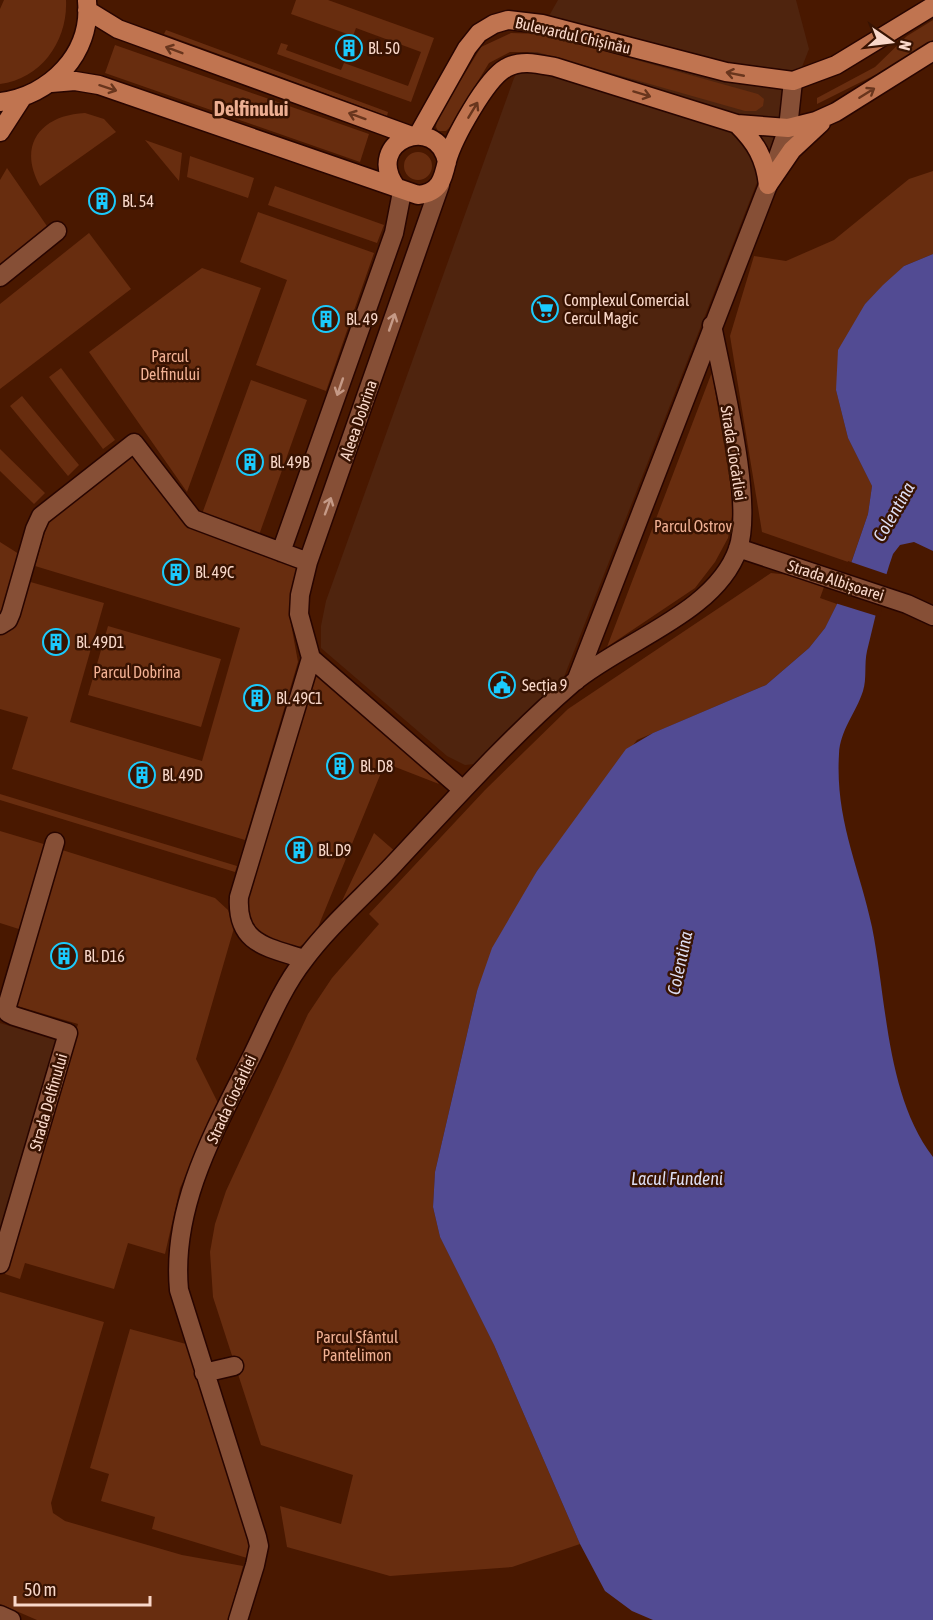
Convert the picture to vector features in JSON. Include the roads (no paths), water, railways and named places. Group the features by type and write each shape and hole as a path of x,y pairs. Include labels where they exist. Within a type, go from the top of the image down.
{"main road":[{"path":"51,83 76,53 82,39 87,5 118,29 438,144 447,162"},
{"path":"794,81 836,65 933,6"},
{"name":"Bulevardul Chișinău","path":"399,189 388,173 388,157 396,144 415,136 467,48 479,33 494,24 508,20 542,24 742,76 794,81"},
{"path":"768,185 804,137 836,112 933,51"},
{"path":"0,102 22,98 51,83 75,81 99,85 399,189 423,195 440,185 446,173 447,162 463,127 486,90 505,68 519,63 534,62 555,67 737,124 788,128 816,121 836,112"},
{"path":"0,132 22,98"},
{"path":"737,124 763,156 768,185"}],"street":[{"name":"Strada Ciocârliei","path":"576,681 768,185 788,128 794,81"},
{"name":"Aleea Dobrina","path":"311,658 299,614 300,595 308,562 440,185"},
{"name":"Aleea Dobrina","path":"281,552 394,233 399,189"},
{"path":"0,277 57,231"},
{"name":"Strada Ciocârliei","path":"238,1620 259,1546 179,1290 177,1264 185,1207 227,1105 274,1011 304,959 463,790 576,681 697,601 726,573 738,548 743,505 712,325"},
{"path":"0,625 8,620 11,613 35,529 41,516 134,443 194,519 308,562"},
{"name":"Strada Albișoarei","path":"738,548 907,604 933,616"},
{"path":"304,959 258,944 249,938 238,912 239,897 311,658 463,790"},
{"name":"Strada Delfinului","path":"0,1264 68,1033 14,1017 8,1013 7,1006 55,842"},
{"path":"204,1373 234,1366"},
{"path":"0,1615 11,1620"}],"water":[{"name":"Lacul Fundeni","path":"933,254 933,551 914,542 900,545 893,554 867,651 863,691 840,745 839,778 844,822 872,927 897,1077 918,1132 933,1157 933,1620 653,1620 632,1611 605,1591 580,1544 494,1345 440,1237 433,1207 435,1172 477,991 492,948 537,871 626,749 653,733 766,685 809,648 825,628 837,604 868,514 872,486 848,438 836,390 838,350 865,304 883,285 904,266"}],"place":[{"name":"Bl. 50","path":"349,48"},
{"name":"Bl. 54","path":"102,201"},
{"name":"Complexul Comercial Cercul Magic","path":"545,309"},
{"name":"Bl. 49","path":"326,319"},
{"name":"Bl. 49B","path":"250,462"},
{"name":"Bl. 49C","path":"176,572"},
{"name":"Bl. 49D1","path":"56,642"},
{"name":"Secția 9","path":"502,685"},
{"name":"Bl. 49C1","path":"257,698"},
{"name":"Bl. D8","path":"340,766"},
{"name":"Bl. 49D","path":"142,775"},
{"name":"Bl. D9","path":"299,850"},
{"name":"Bl. D16","path":"64,956"}],"district":[{"name":"Delfinului","path":"251,109"}],"park label":[{"name":"Parcul Delfinului","path":"170,365"},
{"name":"Parcul Ostrov","path":"693,526"},
{"name":"Parcul Dobrina","path":"137,672"},
{"name":"Parcul Sfântul Pantelimon","path":"357,1346"}],"water label":[{"name":"Colentina","path":"894,512"},
{"name":"Colentina","path":"680,963"}]}
